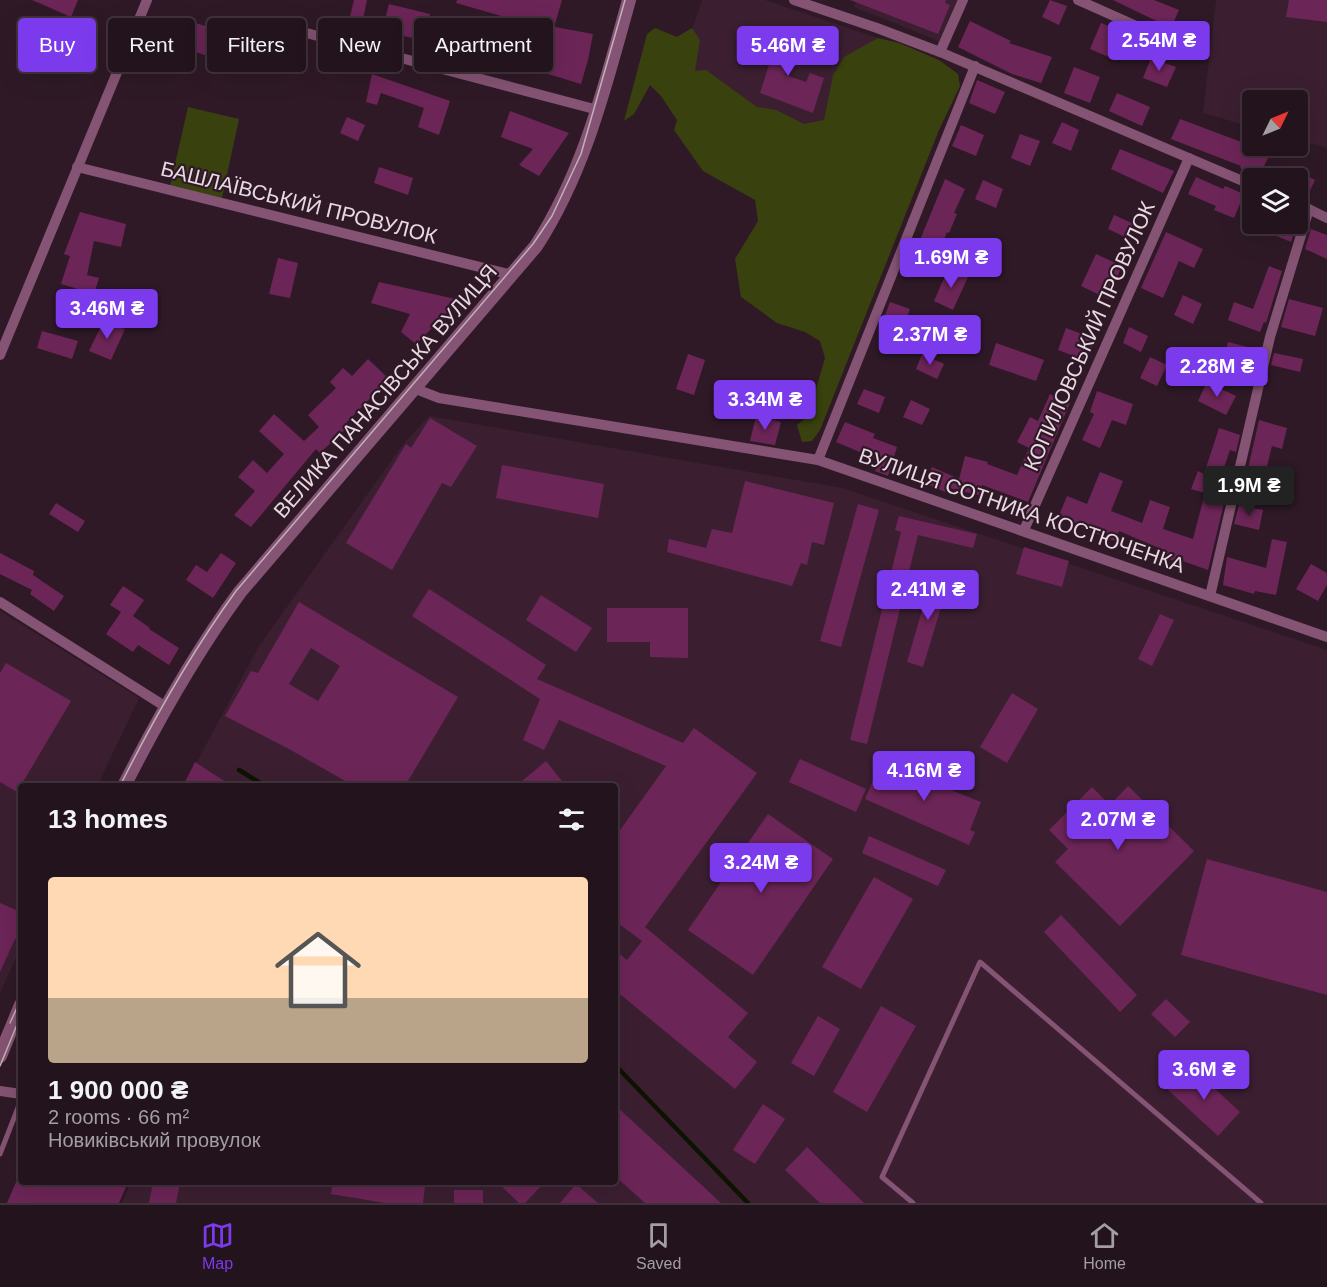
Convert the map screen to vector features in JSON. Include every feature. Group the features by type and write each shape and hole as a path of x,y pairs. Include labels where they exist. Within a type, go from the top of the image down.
{"street":[{"path":"0,355 147,0"},
{"name":"ВЕЛИКА ПАНАСІВСЬКА ВУЛИЦЯ","path":"126,783 166,707 217,624 240,592 512,275 536,246 555,217 585,151 629,0"},
{"path":"795,0 877,28 975,66 1242,181"},
{"path":"940,52 963,0"},
{"path":"1078,0 1190,50"},
{"path":"306,33 598,110"},
{"path":"818,460 975,66"},
{"name":"КОПИЛОВСЬКИЙ ПРОВУЛОК","path":"1024,530 1189,158"},
{"name":"БАШЛАЇВСЬКИЙ ПРОВУЛОК","path":"77,167 512,275"},
{"path":"1210,596 1270,337 1310,209 1327,218"},
{"name":"ВУЛИЦЯ СОТНИКА КОСТЮЧЕНКА","path":"416,389 439,398 818,460 1327,637"},
{"path":"0,602 166,707"},
{"path":"0,1056 18,1012"},
{"path":"0,1091 18,1094"}],"lane":[{"path":"913,1203 882,1177 980,962 1261,1203"},
{"path":"0,1154 18,1108"}],"shaded area":[{"path":"702,0 765,0 878,38 836,162 667,105"},
{"path":"856,0 957,0 939,41 854,7"},
{"path":"1216,0 1327,0 1327,148 1308,143 1308,90 1242,90 1242,124 1203,113"},
{"path":"429,416 842,488 1327,650 1327,1203 122,1203 130,1185 618,1185 618,783 186,783 259,646 404,443"},
{"path":"0,611 139,698 98,783 18,783 18,954 0,993"}],"green space":[{"path":"655,28 677,37 692,28 700,40 695,71 706,70 757,107 776,110 804,124 824,120 833,75 844,57 878,38 899,43 939,60 958,74 960,86 939,130 820,430 812,441 802,442 797,425 808,416 825,358 820,341 805,332 777,323 741,297 735,259 758,221 755,200 703,171 674,130 677,120 661,96 650,85 634,114 624,121 647,34"},
{"path":"188,107 239,119 222,198 170,186"}],"building":[{"path":"32,0 78,0 71,17"},
{"path":"354,0 367,0 363,18 350,18"},
{"path":"457,0 562,0 553,31 553,18 508,18 456,3"},
{"path":"850,0 946,0 945,3 950,5 938,34"},
{"path":"1050,0 1067,6 1059,25 1042,17"},
{"path":"1113,0 1154,0 1179,10 1171,28"},
{"path":"1289,0 1327,0 1327,22 1286,17"},
{"path":"389,4 430,14 429,18 414,18 414,38 402,36 402,18 385,18"},
{"path":"970,21 1011,41 1009,43 1052,57 1041,83 1012,74 958,47"},
{"path":"195,23 207,26 207,56 195,52"},
{"path":"1101,23 1123,32 1111,58 1090,49"},
{"path":"555,27 593,34 581,84 542,72 553,72"},
{"path":"767,28 792,40 781,62 788,65 785,75 806,82 810,73 824,78 813,113 760,93 774,49 760,42"},
{"path":"1151,58 1176,67 1167,87 1143,78"},
{"path":"1074,67 1100,77 1090,103 1064,93"},
{"path":"372,74 450,101 439,135 418,127 424,108 381,93 377,105 366,102"},
{"path":"977,80 1005,92 995,114 969,103"},
{"path":"1117,93 1150,107 1142,126 1109,111"},
{"path":"510,111 569,133 539,176 519,165 533,149 501,137"},
{"path":"347,117 365,125 358,141 340,133"},
{"path":"1180,119 1242,142 1242,156 1269,156 1263,168 1242,169 1241,166 1171,139"},
{"path":"1062,122 1079,130 1071,151 1052,143"},
{"path":"961,125 984,135 976,156 952,146"},
{"path":"1020,134 1040,141 1030,166 1011,158"},
{"path":"1120,149 1174,171 1163,193 1111,169"},
{"path":"379,167 413,178 408,195 374,183"},
{"path":"1196,177 1223,189 1225,186 1242,193 1242,199 1234,218 1214,210 1216,206 1188,194"},
{"path":"1308,177 1315,180 1308,195"},
{"path":"945,179 965,189 954,213 957,214 934,265 913,257"},
{"path":"983,180 1003,189 996,208 975,199"},
{"path":"80,212 126,224 121,247 94,241 87,275 99,278 94,294 61,284 70,256 64,254"},
{"path":"1114,215 1134,224 1127,238 1108,229"},
{"path":"1311,229 1327,235 1327,259 1305,249"},
{"path":"1166,232 1203,249 1194,268 1179,261 1163,298 1141,288"},
{"path":"1272,234 1294,234 1291,242"},
{"path":"1096,254 1122,266 1108,299 1081,286"},
{"path":"278,258 298,263 290,298 269,294"},
{"path":"1269,266 1282,271 1266,323 1264,322 1260,332 1228,320 1234,302 1253,309"},
{"path":"948,269 968,277 953,310 934,301"},
{"path":"379,282 460,300 416,344 401,332 410,314 371,303"},
{"path":"1183,295 1202,304 1193,324 1174,315"},
{"path":"1289,299 1323,308 1315,336 1281,327"},
{"path":"890,302 910,309 899,337 880,329"},
{"path":"104,320 125,329 111,360 89,351"},
{"path":"1129,327 1148,336 1141,352 1123,343"},
{"path":"1066,328 1095,339 1087,361 1058,350"},
{"path":"42,331 78,341 72,359 37,348"},
{"path":"1228,342 1259,350 1252,382 1237,378 1240,368 1223,364"},
{"path":"996,343 1044,360 1036,381 989,365"},
{"path":"1274,353 1303,359 1300,372 1271,365"},
{"path":"688,354 705,360 694,395 676,389"},
{"path":"922,354 944,364 937,379 916,369"},
{"path":"1150,357 1167,365 1157,386 1140,378"},
{"path":"368,359 389,379 346,423 349,426 320,453 316,449 251,527 234,515 255,491 238,477 253,460 267,473 284,454 259,431 274,414 304,441 319,427 308,415 336,388 330,382 343,368 352,376"},
{"path":"1207,382 1236,396 1226,415 1198,401"},
{"path":"864,389 885,397 879,413 857,404"},
{"path":"1097,391 1133,404 1126,425 1112,420 1100,448 1082,440 1094,414 1090,412"},
{"path":"1050,394 1070,403 1028,502 982,485 981,489 984,490 982,496 949,488 947,493 925,483 932,467 959,479 965,456 988,462 987,464 1017,475 1029,448 1017,442 1030,417 1038,421"},
{"path":"911,400 930,409 922,425 903,417"},
{"path":"756,416 781,422 775,445 750,441"},
{"path":"430,418 477,446 451,487 442,483 392,570 346,543 406,444 411,448"},
{"path":"1259,420 1287,428 1282,449 1272,446 1264,478 1247,473"},
{"path":"845,422 875,434 873,438 897,447 888,476 875,471 879,460 836,442"},
{"path":"1219,428 1240,435 1236,452 1230,450 1220,479 1229,482 1208,570 1177,559 1177,562 1156,555 1159,548 1119,531 1115,541 1058,518 1067,496 1087,504 1100,472 1123,481 1111,511 1142,523 1150,500 1170,507 1163,529 1193,539 1205,493 1191,489 1198,471 1204,474"},
{"path":"502,465 604,484 598,518 496,498"},
{"path":"745,481 834,503 824,545 812,542 807,565 801,563 792,586 667,552 669,539 706,548 712,529 732,533"},
{"path":"56,503 85,521 78,532 49,514"},
{"path":"858,504 879,510 841,647 820,641"},
{"path":"1239,505 1263,510 1259,530 1234,524"},
{"path":"899,516 977,534 973,548 918,535 867,744 850,740 901,532 895,530"},
{"path":"1272,539 1287,542 1276,595 1255,591 1254,594 1223,585 1227,557 1266,568"},
{"path":"1024,547 1069,561 1062,587 1016,574"},
{"path":"0,553 34,571 33,575 64,596 54,611 30,594 32,590 0,574"},
{"path":"221,553 236,563 213,598 186,580 196,565 207,572"},
{"path":"1311,564 1327,573 1327,585 1318,601 1296,589"},
{"path":"932,576 949,581 923,667 907,662"},
{"path":"123,586 144,600 133,616 179,648 169,665 138,645 133,652 106,634 121,612 110,605"},
{"path":"429,589 546,665 537,679 683,743 694,728 757,773 645,927 748,1013 728,1037 757,1062 735,1089 618,992 618,952 627,960 642,941 618,923 618,833 666,766 559,720 544,750 523,740 540,699 412,616"},
{"path":"541,595 592,628 576,652 526,620"},
{"path":"299,602 458,697 407,783 349,783 225,716 251,671 258,673","holes":["311,648 340,666 318,701 289,684"]},
{"path":"607,608 688,608 688,658 650,657 650,642 607,642"},
{"path":"1160,614 1174,620 1152,666 1138,659"},
{"path":"6,663 71,701 22,783 18,783 17,792 0,782 0,673"},
{"path":"1012,693 1038,709 1007,763 980,747"},
{"path":"800,759 866,789 856,812 789,782"},
{"path":"546,761 564,783 520,783"},
{"path":"195,762 227,783 184,783"},
{"path":"881,762 981,802 970,830 975,832 969,845 865,799"},
{"path":"1128,786 1194,851 1120,926 1055,862 1068,849 1049,830 1092,787 1110,805"},
{"path":"768,814 833,859 753,975 688,930"},
{"path":"869,836 946,870 938,886 862,853"},
{"path":"1207,859 1327,892 1327,995 1181,955"},
{"path":"874,877 913,899 861,989 822,967"},
{"path":"0,903 18,911 18,940 15,939 0,972"},
{"path":"1061,915 1137,995 1120,1012 1044,932"},
{"path":"1166,999 1190,1022 1175,1037 1151,1014"},
{"path":"881,1006 916,1026 867,1112 833,1092"},
{"path":"818,1016 840,1029 814,1076 791,1063"},
{"path":"1189,1065 1240,1112 1218,1136 1167,1089"},
{"path":"763,1104 785,1119 755,1164 733,1150"},
{"path":"618,1108 721,1203 645,1203 618,1179"},
{"path":"807,1147 864,1203 820,1203 785,1170"},
{"path":"17,1180 18,1185 127,1185 119,1203 7,1203"},
{"path":"152,1185 179,1185 176,1203 149,1203"},
{"path":"332,1185 425,1186 423,1203 385,1203 331,1194"},
{"path":"500,1185 542,1185 525,1203 519,1203"},
{"path":"577,1185 598,1203 560,1203"},
{"path":"454,1190 483,1190 483,1203 454,1203"}],"waterway":[{"path":"239,770 260,783"},
{"path":"618,1068 748,1203"}],"tram line":[{"path":"122,783 174,686 236,591 533,244 552,216 581,154 625,0"},
{"path":"10,1023 18,1006"},
{"path":"0,1066 18,1022"}]}
